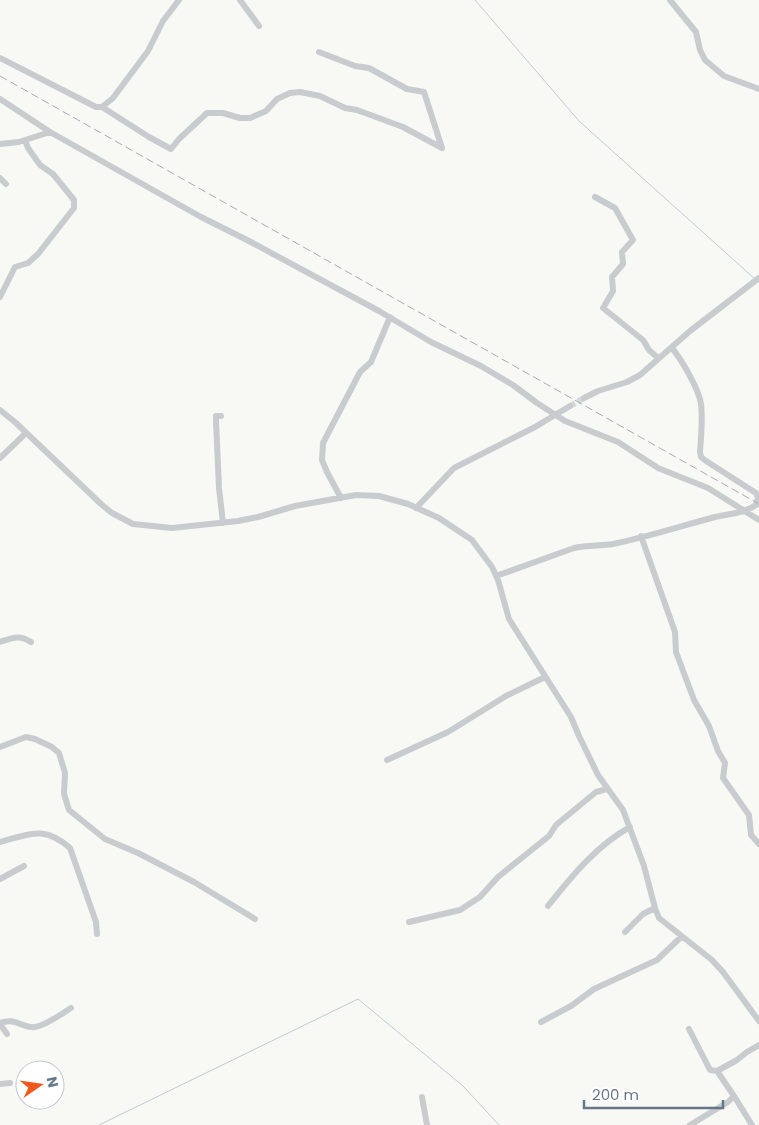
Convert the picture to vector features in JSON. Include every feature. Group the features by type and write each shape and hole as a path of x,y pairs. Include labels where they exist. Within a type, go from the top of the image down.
{"street":[{"path":"102,107 113,98 148,51 163,21 179,0"},
{"path":"240,0 259,26"},
{"path":"670,0 696,32 700,50 705,60 724,76 759,89"},
{"path":"0,58 96,107 102,107 171,149 207,113 223,113 240,118 250,118 266,111 277,99 290,93 300,92 320,96 345,108 357,110 403,127 442,148 424,92 407,89 369,68 355,66 319,52"},
{"path":"0,99 50,132 201,217 390,317 431,342 513,384 554,415 618,442 658,468 702,484 759,520"},
{"path":"0,144 25,140 50,132"},
{"path":"0,297 15,267 28,263 38,254 74,208 74,200 53,174 40,165 28,148 25,140"},
{"path":"0,178 6,184"},
{"path":"595,197 615,208 633,240 622,252 623,264 612,277 613,290 603,308 643,340 649,350 658,358"},
{"path":"584,398 598,391 627,382 640,375 690,331 759,278"},
{"path":"341,498 322,460 323,443 360,372 371,362 390,317"},
{"path":"496,576 584,545 608,545 754,506 758,496 754,492 701,457 702,414 700,399 685,366 672,348"},
{"path":"416,508 454,468 570,406"},
{"path":"0,410 101,504 124,520 143,526 172,528 223,523 258,517 295,506 356,495 391,498 439,518 472,540 488,560 496,576 509,619 571,717 598,775 623,810 644,866 659,918 712,960 759,1021"},
{"path":"222,416 216,416 216,421 219,488 223,523"},
{"path":"0,458 26,433"},
{"path":"642,536 675,632 676,652 694,700 709,726 718,751 724,761 724,778 749,815 751,835 759,844"},
{"path":"0,642 15,636 24,637 30,642"},
{"path":"387,760 448,732 506,696 545,677"},
{"path":"0,747 26,737 52,747 59,753 65,773 64,794 69,810 105,839 138,853 194,882 255,919"},
{"path":"409,922 460,910 480,897 498,877 549,836 556,825 596,792 607,789"},
{"path":"548,906 569,880 603,845 616,834 630,827"},
{"path":"0,842 31,834 48,833 70,848 96,922 97,934"},
{"path":"0,878 24,866"},
{"path":"625,932 643,914 655,908"},
{"path":"541,1022 571,1006 594,990 656,960 681,937"},
{"path":"7,1034 0,1023 12,1020 29,1027 37,1027 71,1008"},
{"path":"689,1030 710,1070 717,1071 759,1045"},
{"path":"717,1071 752,1125"},
{"path":"0,1084 10,1083"},
{"path":"690,1125 728,1102 734,1096"},
{"path":"422,1097 427,1125"}],"waterway":[{"path":"475,0 579,121 755,279"},
{"path":"99,1125 358,999 463,1086 499,1125"}],"tunnel":[{"path":"570,406 584,398"}],"railway":[{"path":"0,76 759,504"}]}
